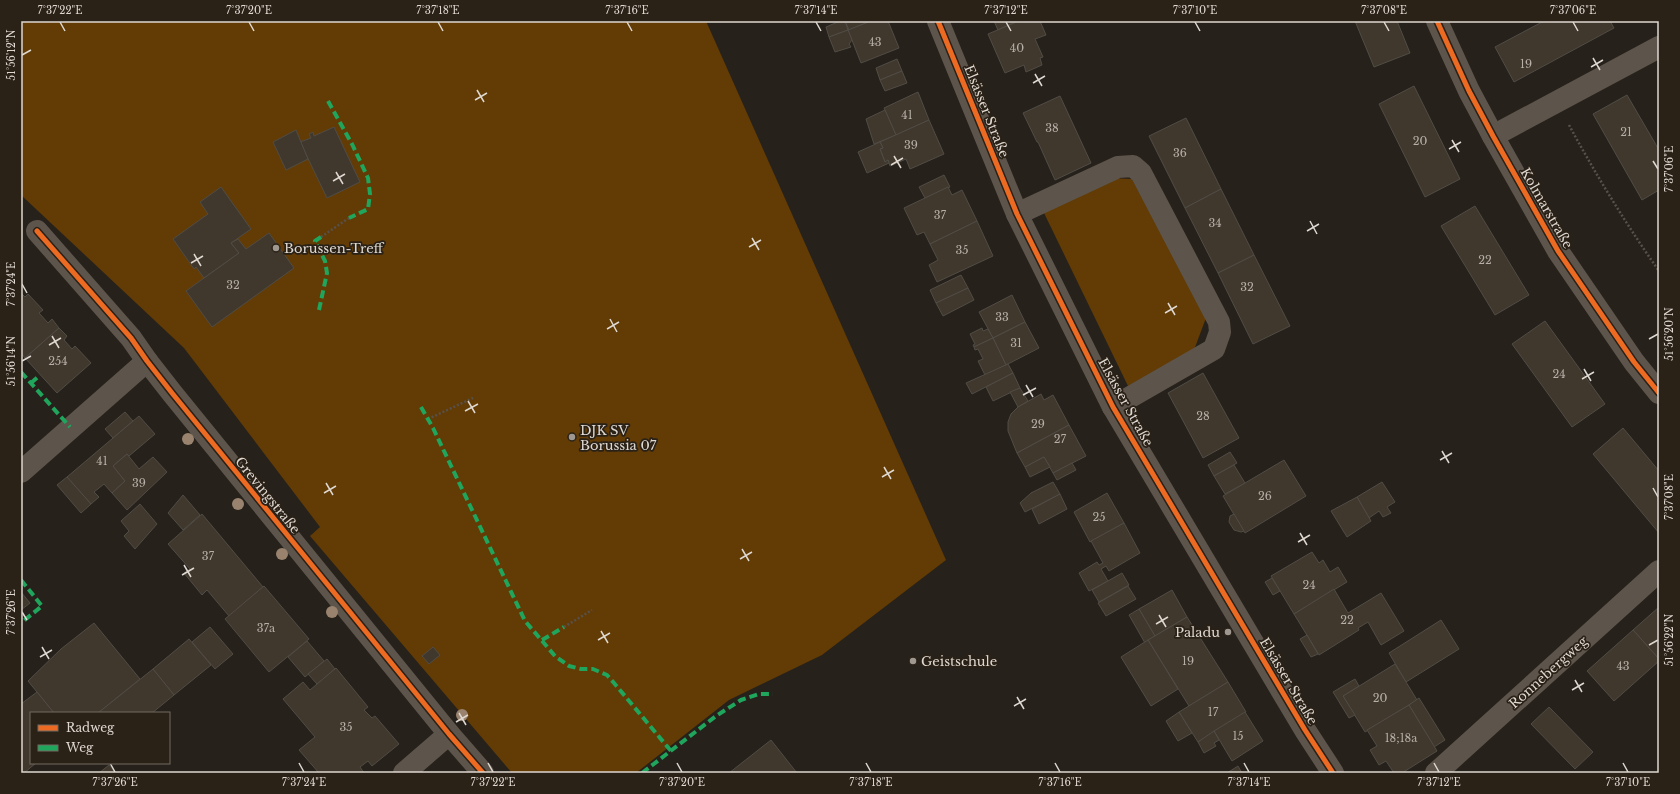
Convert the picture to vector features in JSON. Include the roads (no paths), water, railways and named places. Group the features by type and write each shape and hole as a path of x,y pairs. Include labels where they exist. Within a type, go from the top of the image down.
{"street":[{"name":"Elsässer Straße","path":"938,21 1017,214 1114,406 1305,730 1333,773"},
{"name":"Kolmarstraße","path":"1437,21 1469,91 1558,251 1634,362 1659,394"},
{"path":"1493,136 1659,47"},
{"path":"1017,214 1118,167 1133,166 1140,173 1219,322 1220,332 1214,349 1114,406"},
{"name":"Grevingstraße","path":"37,231 132,338 147,362 482,773"},
{"path":"21,472 147,362"},
{"name":"Ronnebergweg","path":"1436,773 1659,571"},
{"path":"407,772 449,734"}],"place":[{"name":"Borussen-Treff","path":"276,248"},
{"name":"DJK SV Borussia 07","path":"572,437"},
{"name":"Paladu","path":"1228,632"},
{"name":"Geistschule","path":"913,661"}]}
